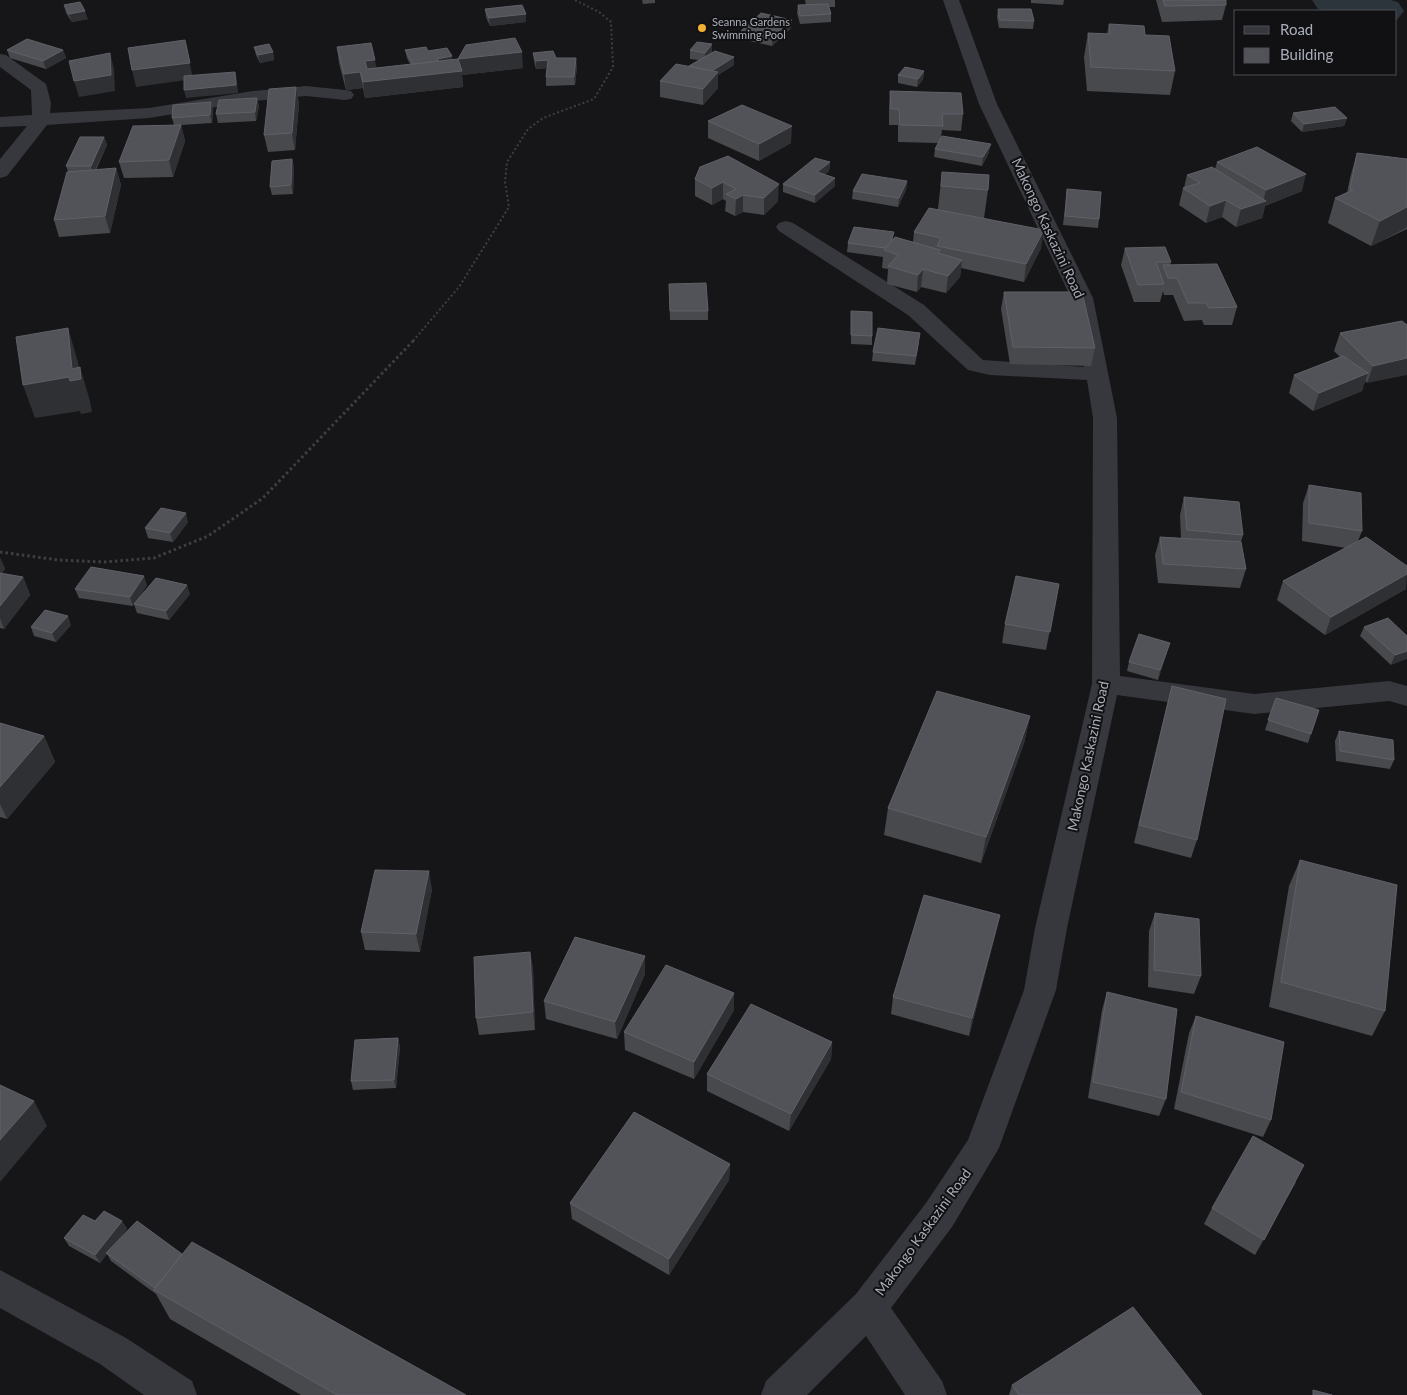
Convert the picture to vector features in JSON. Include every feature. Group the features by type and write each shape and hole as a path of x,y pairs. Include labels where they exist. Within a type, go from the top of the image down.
{"street":[{"name":"Makongo Kaskazini Road","path":"780,1395 869,1307 939,1215 982,1148 1040,990 1053,918 1106,684 1105,418 1095,374 1082,298 988,104 951,0"},
{"path":"0,59 40,88 42,103 40,121 0,172"},
{"path":"0,122 149,113 253,96 306,91 345,95"},
{"path":"786,227 916,310 976,364 990,368 1095,374"},
{"path":"1106,684 1177,692 1254,704 1389,691 1407,696"},
{"path":"0,1288 113,1351 178,1395"},
{"path":"869,1307 928,1395"}],"path":[{"path":"0,552 58,560 104,562 154,558 208,536 264,498 398,359 459,287 509,207 505,182 507,162 528,129 542,118 594,99 613,67 611,22 599,12 575,0"}],"building":[{"path":"1163,0 1226,0 1226,5 1165,6"},
{"path":"80,2 85,11 69,14 64,5"},
{"path":"828,4 831,14 800,16 798,5"},
{"path":"522,5 526,14 489,18 485,9"},
{"path":"998,9 1031,9 1034,21 1000,20"},
{"path":"761,13 792,20 772,37 741,31"},
{"path":"1109,24 1144,26 1145,35 1169,36 1175,71 1091,67 1088,33 1110,34"},
{"path":"515,38 522,52 458,59 466,45"},
{"path":"27,39 63,50 43,61 7,50"},
{"path":"185,40 190,63 132,70 128,48"},
{"path":"697,42 712,44 705,53 690,50"},
{"path":"371,43 375,60 365,61 367,69 458,59 462,71 363,82 360,72 344,74 337,47"},
{"path":"269,44 273,52 258,55 254,47"},
{"path":"426,47 428,51 447,48 452,56 437,59 439,61 413,64 405,50"},
{"path":"553,51 556,58 576,58 574,77 546,77 548,60 536,61 533,53"},
{"path":"715,51 734,57 712,71 689,66"},
{"path":"110,53 111,75 74,81 69,61"},
{"path":"676,64 718,72 703,89 660,81"},
{"path":"905,67 924,71 918,79 898,75"},
{"path":"235,72 236,85 184,90 184,76"},
{"path":"296,87 292,133 264,135 269,89"},
{"path":"890,91 961,93 963,114 942,114 943,126 900,125 899,109 891,109"},
{"path":"257,98 255,112 216,114 219,100"},
{"path":"211,102 210,115 172,118 173,105"},
{"path":"742,105 792,126 759,144 708,121"},
{"path":"1335,107 1347,118 1304,124 1293,113"},
{"path":"181,125 169,160 119,162 133,126"},
{"path":"942,136 991,144 983,157 935,149"},
{"path":"80,137 104,137 91,166 66,166"},
{"path":"1257,147 1306,174 1266,190 1217,162"},
{"path":"1357,153 1407,159 1407,207 1380,221 1335,198 1353,190 1350,189"},
{"path":"728,156 779,184 764,198 743,195 736,199 726,194 736,189 723,182 712,188 695,179 700,167"},
{"path":"815,158 830,162 817,172 835,178 815,195 783,184"},
{"path":"292,159 291,185 270,187 272,161"},
{"path":"1212,167 1266,201 1241,209 1226,200 1210,206 1183,188 1200,183 1187,175"},
{"path":"116,168 105,216 54,220 67,172"},
{"path":"942,172 989,175 988,190 941,186"},
{"path":"862,174 907,181 899,198 853,191"},
{"path":"1067,189 1101,192 1099,219 1065,216"},
{"path":"929,208 1044,230 1026,264 937,246 941,238 914,232"},
{"path":"854,227 894,232 891,242 885,248 848,243"},
{"path":"895,237 940,250 938,253 962,260 948,276 923,269 918,275 888,266 898,255 884,250"},
{"path":"1165,247 1171,262 1156,262 1164,284 1138,285 1125,248"},
{"path":"1217,264 1237,307 1209,308 1206,303 1188,303 1177,278 1168,278 1163,265"},
{"path":"706,283 708,311 670,311 669,284"},
{"path":"1004,292 1082,292 1095,348 1013,347"},
{"path":"851,311 872,312 872,336 851,335"},
{"path":"1402,321 1407,325 1407,358 1373,366 1340,333"},
{"path":"68,328 72,369 80,367 81,379 70,381 69,377 23,385 16,337"},
{"path":"878,328 920,333 916,356 873,352"},
{"path":"1343,356 1368,373 1319,393 1294,375"},
{"path":"1309,485 1361,493 1362,531 1309,523"},
{"path":"1184,497 1239,502 1243,535 1187,530"},
{"path":"161,508 186,513 170,533 145,528"},
{"path":"1160,537 1241,542 1246,569 1163,564"},
{"path":"1366,537 1407,566 1407,574 1331,617 1283,581"},
{"path":"91,567 144,576 130,597 75,589"},
{"path":"0,573 23,577 0,606"},
{"path":"1016,576 1059,584 1050,632 1005,624"},
{"path":"156,578 187,585 166,611 134,604"},
{"path":"45,610 68,616 52,633 31,627"},
{"path":"1388,618 1407,636 1407,651 1395,655 1364,627"},
{"path":"1139,634 1170,643 1160,670 1129,662"},
{"path":"1172,686 1226,699 1197,840 1139,825"},
{"path":"937,691 1030,716 986,837 888,808"},
{"path":"1276,698 1319,710 1311,734 1268,720"},
{"path":"0,723 44,736 0,787"},
{"path":"1339,731 1393,740 1394,760 1340,751"},
{"path":"1300,860 1397,885 1385,1011 1281,982"},
{"path":"375,870 429,871 416,934 361,932"},
{"path":"924,895 1000,915 972,1018 893,997"},
{"path":"1155,913 1199,919 1201,976 1154,970"},
{"path":"575,937 645,956 615,1022 544,1001"},
{"path":"530,952 533,1012 476,1018 474,957"},
{"path":"666,965 734,993 694,1062 624,1032"},
{"path":"1107,992 1177,1009 1166,1099 1093,1082"},
{"path":"751,1004 832,1042 791,1114 707,1074"},
{"path":"1196,1016 1284,1042 1271,1120 1181,1092"},
{"path":"398,1038 394,1080 351,1081 355,1040"},
{"path":"0,1085 34,1101 0,1140"},
{"path":"634,1112 730,1164 669,1259 570,1203"},
{"path":"1253,1136 1304,1165 1264,1240 1212,1208"},
{"path":"104,1211 122,1221 95,1255 64,1238 83,1215 95,1221"},
{"path":"137,1221 182,1254 155,1288 106,1253"},
{"path":"192,1242 466,1395 337,1395 154,1290"},
{"path":"1133,1307 1202,1395 1019,1395 1012,1385"},
{"path":"1313,1390 1332,1395 1313,1395"}],"waterway":[{"path":"1334,0 1378,10"}],"place":[{"name":"Seanna Gardens Swimming Pool","path":"702,28"}]}
